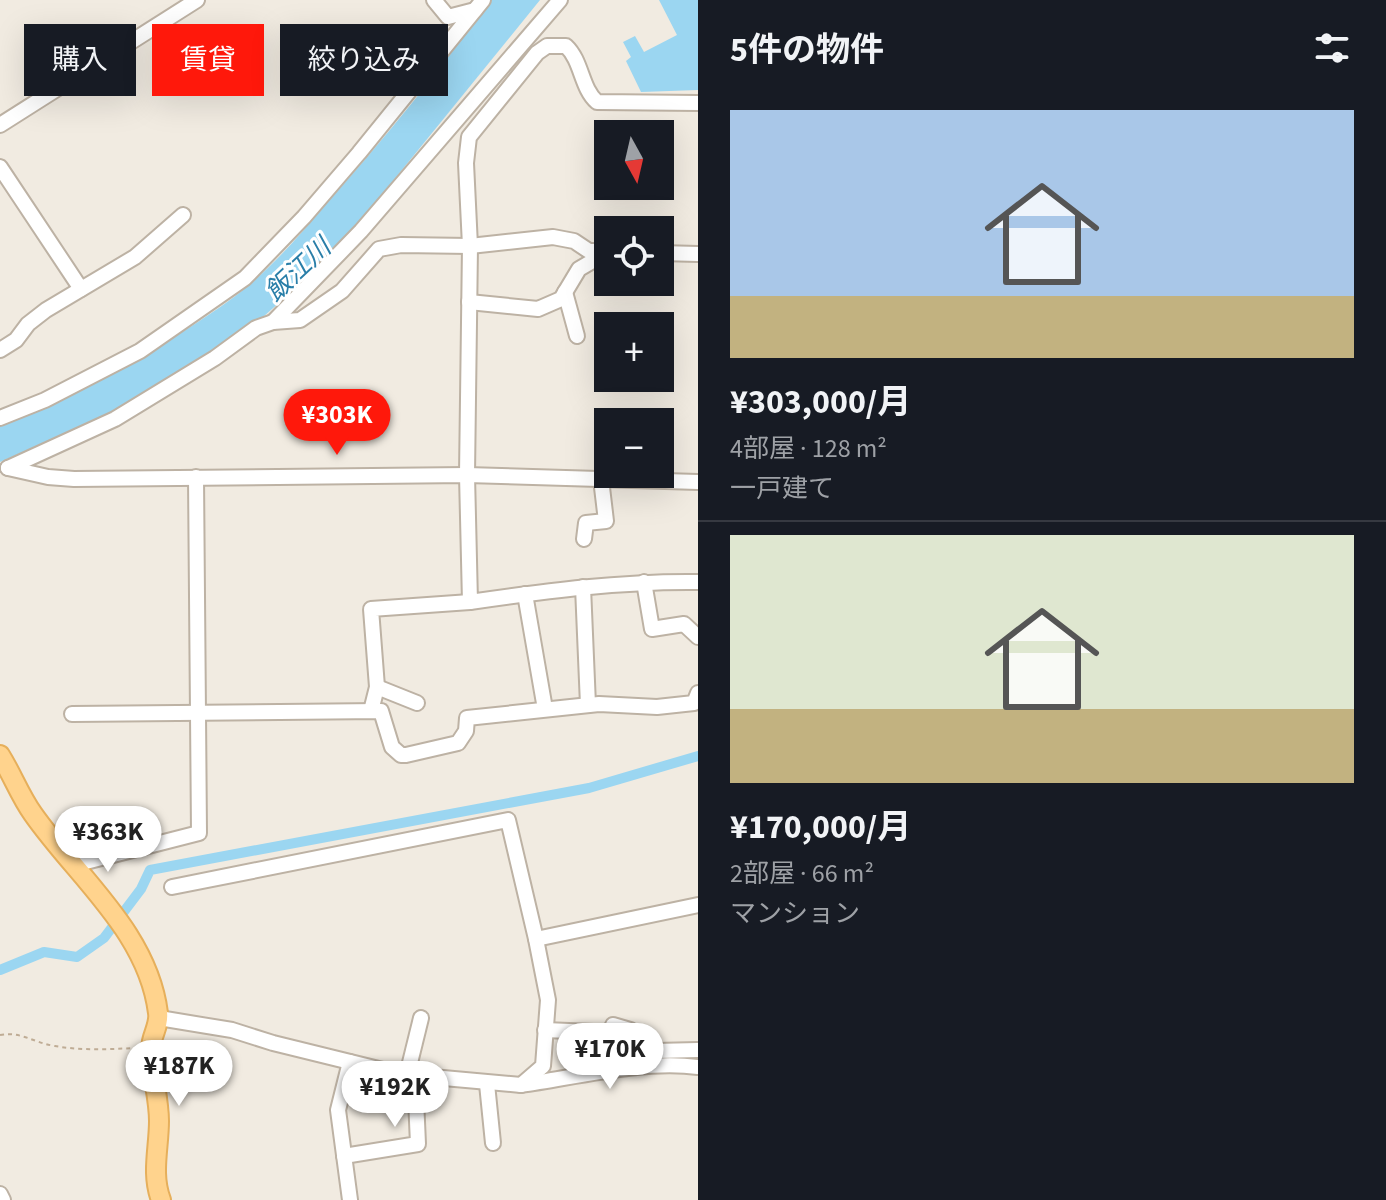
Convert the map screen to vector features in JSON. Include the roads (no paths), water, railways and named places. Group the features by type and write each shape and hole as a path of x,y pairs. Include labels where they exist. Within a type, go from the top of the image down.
{"main road":[{"path":"0,755 31,812 127,932 145,963 159,1018 152,1034 151,1048 159,1122 155,1179 161,1200"}],"street":[{"path":"0,125 197,0"},
{"path":"434,0 448,17 479,5"},
{"path":"273,322 361,231 560,0"},
{"path":"0,418 45,400 140,351 245,278 304,217 359,153 479,5"},
{"path":"470,602 467,475 470,246 466,163 469,137 537,53 547,46 566,46 573,53 591,96 597,102 698,103"},
{"path":"0,167 81,289"},
{"path":"0,350 16,340 28,324 46,310 135,257 183,215"},
{"path":"4,470 115,419 215,358 256,328 273,322 300,320 342,291 379,249 401,245 470,246 553,237 574,241 594,251"},
{"path":"674,253 698,254"},
{"path":"469,302 538,309 561,299 579,269 594,260"},
{"path":"565,292 577,336"},
{"path":"4,470 74,479 467,475 594,479"},
{"path":"74,865 199,833 196,477"},
{"path":"674,481 698,482"},
{"path":"584,539 586,523 606,521 602,488"},
{"path":"644,582 652,629 684,624 698,637"},
{"path":"371,711 377,687 371,609 470,602 583,587 698,582"},
{"path":"583,587 588,705"},
{"path":"525,594 545,709"},
{"path":"377,687 417,703"},
{"path":"72,714 381,711 392,747 401,755 406,755 458,743 466,731 467,718 588,705 657,707 694,703 698,693"},
{"path":"172,887 508,820 548,1000 543,1066 521,1085"},
{"path":"536,939 698,905"},
{"path":"159,1018 232,1030 411,1076 487,1084 521,1085 680,1064 698,1067"},
{"path":"344,1156 418,1144 411,1076 421,1018"},
{"path":"613,1025 630,1030 635,1045 655,1051 698,1050"},
{"path":"545,1030 593,1032"},
{"path":"350,1062 338,1110 350,1200"},
{"path":"487,1084 493,1143"},
{"path":"0,1194 3,1200"}],"water":[{"name":"飯江川","path":"491,0 540,0 322,265 255,324 145,394 101,418 0,462 0,425 61,398 150,351 207,316 260,275 295,240 417,96 448,96 448,57"},
{"path":"659,0 698,0 698,90 641,92 626,61 631,57 623,42 635,36 644,52 677,35"}],"waterway":[{"path":"0,970 44,952 77,957 104,938 141,889 150,870 589,788 698,756"}]}
